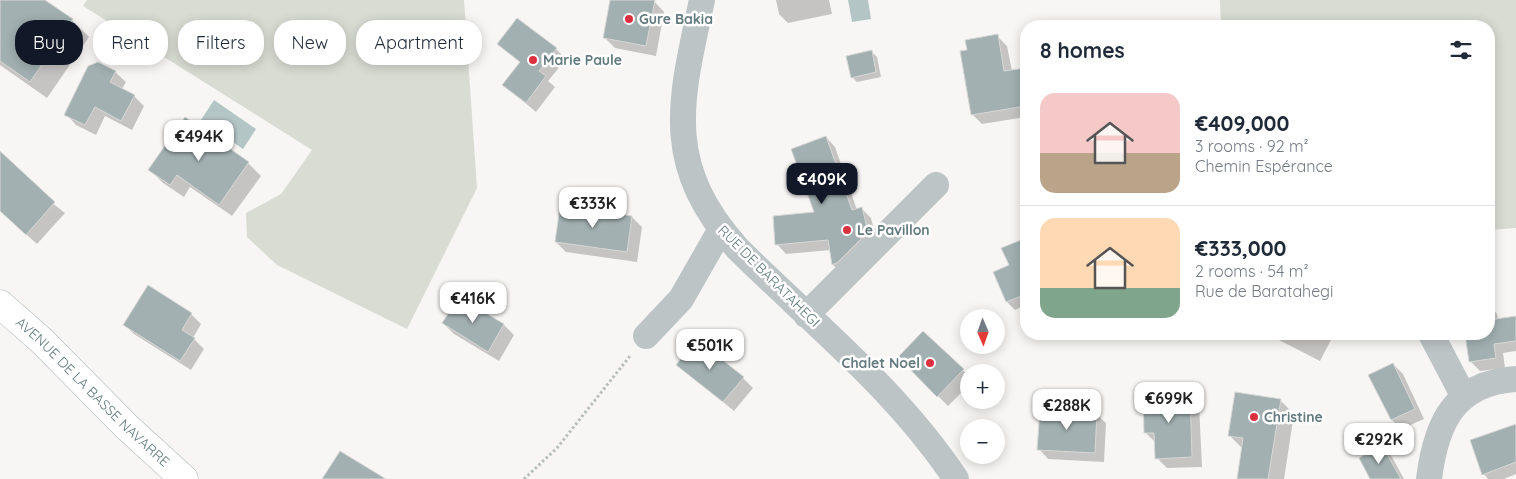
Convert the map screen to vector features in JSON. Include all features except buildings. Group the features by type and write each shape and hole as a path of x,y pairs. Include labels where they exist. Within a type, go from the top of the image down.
{"street":[{"name":"RUE DE BARATAHEGI","path":"702,0 686,78 683,135 687,162 694,186 721,229 806,315 885,388 922,431 956,479"},
{"path":"806,315 936,185"},
{"path":"646,336 681,299 721,229"},
{"name":"AVENUE DE LA BASSE NAVARRE","path":"0,304 42,341 127,427 184,479"},
{"path":"1434,340 1464,397"},
{"path":"1429,479 1433,452 1439,433 1450,412 1474,388 1494,380 1516,379"}],"path":[{"path":"524,479 557,448 646,336"}],"shaded area":[{"path":"87,0 464,0 465,20 356,20 356,65 468,65 477,188 407,329 277,265 247,237 246,213 281,194 312,150 168,59 168,20 105,20 83,6"},
{"path":"848,0 868,0 871,19 852,22"},
{"path":"1220,0 1516,0 1516,228 1495,230 1495,20 1221,20"},
{"path":"214,100 256,129 243,149 201,120"}],"place":[{"name":"Gure Bakia","path":"629,19"},
{"name":"Marie Paule","path":"533,60"},
{"name":"Le Pavillon","path":"847,230"},
{"name":"Chalet Noel","path":"930,363"},
{"name":"Christine","path":"1254,417"}]}
